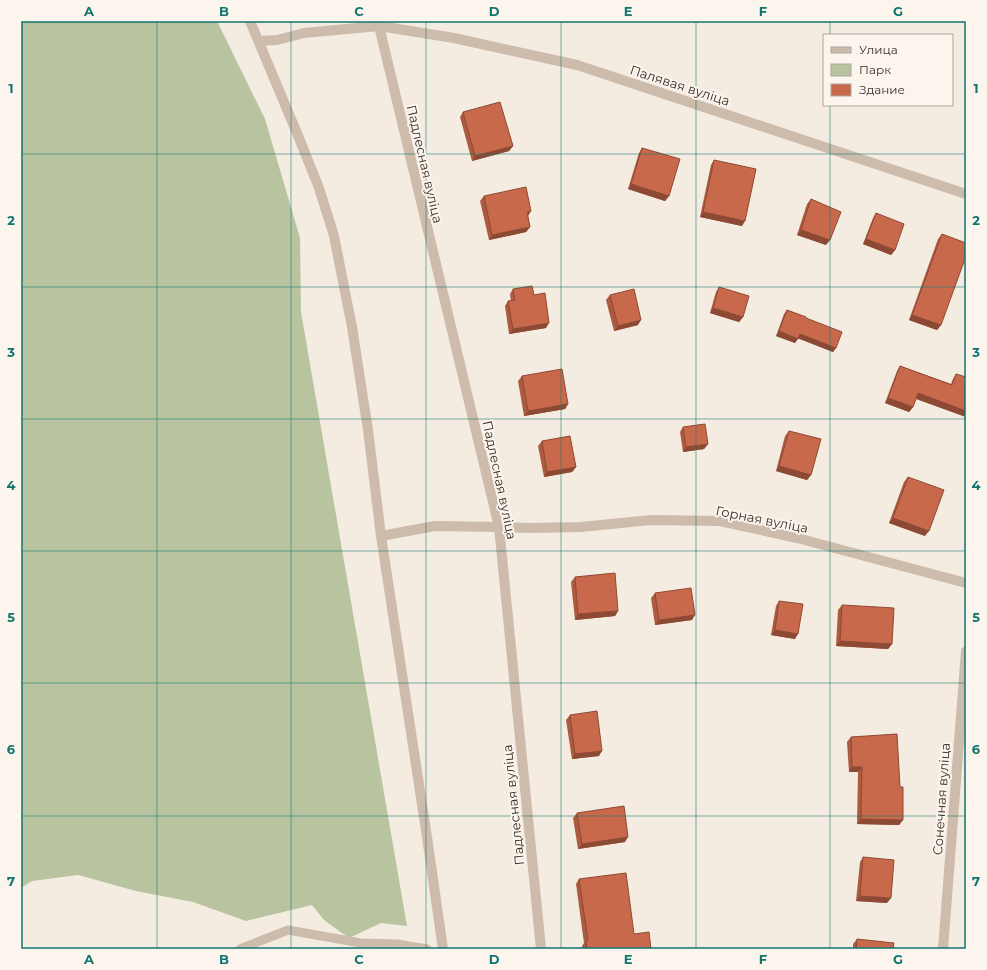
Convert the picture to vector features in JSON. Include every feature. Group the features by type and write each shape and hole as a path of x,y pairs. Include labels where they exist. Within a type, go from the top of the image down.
{"street":[{"path":"250,21 316,181 334,236 352,327 368,430 381,536 443,949"},
{"name":"Палявая вуліца","path":"258,41 277,40 304,33 379,26 454,38 577,66 966,194"},
{"name":"Падлесная вуліца","path":"379,26 499,527 541,949"},
{"name":"Горная вуліца","path":"381,536 435,526 529,528 580,527 651,520 720,522 797,538 966,583"},
{"name":"Сонечная вуліца","path":"943,949 966,652"}],"lane":[{"path":"240,949 288,930 361,943 397,944 427,949"}],"green space":[{"path":"21,21 217,21 265,119 300,238 301,312 407,926 381,923 349,938 324,920 312,905 246,921 193,902 136,891 78,875 32,881 21,888"}],"building":[{"path":"500,102 513,146 475,156 463,112"},
{"path":"642,148 680,159 669,196 631,184"},
{"path":"714,160 756,169 745,221 703,212"},
{"path":"526,187 531,211 527,212 530,227 492,235 484,196"},
{"path":"811,199 841,212 830,240 801,230"},
{"path":"876,213 904,224 895,250 866,239"},
{"path":"942,234 966,243 966,256 941,325 912,315"},
{"path":"532,286 534,295 545,293 549,323 513,329 508,301 515,300 513,289"},
{"path":"719,287 749,296 743,317 713,308"},
{"path":"634,289 641,320 618,326 610,295"},
{"path":"787,310 842,332 836,348 800,334 798,339 779,331"},
{"path":"900,366 952,385 956,374 966,377 966,411 918,393 913,407 888,398"},
{"path":"562,369 568,404 528,411 522,376"},
{"path":"705,424 708,444 686,447 683,427"},
{"path":"789,431 821,439 811,475 779,466"},
{"path":"570,436 576,467 547,472 542,441"},
{"path":"908,477 944,490 929,531 893,518"},
{"path":"615,573 618,611 578,614 575,577"},
{"path":"691,588 695,615 659,620 655,593"},
{"path":"779,601 803,604 798,634 775,630"},
{"path":"842,605 894,608 892,644 840,641"},
{"path":"597,711 602,751 575,754 570,715"},
{"path":"897,734 900,787 903,787 903,820 861,819 862,767 852,767 851,737"},
{"path":"624,806 628,837 582,844 577,813"},
{"path":"863,857 894,860 891,898 860,896"},
{"path":"626,873 634,934 649,932 651,949 587,949 586,941 588,940 579,879"},
{"path":"857,939 894,943 893,949 856,949"}]}
